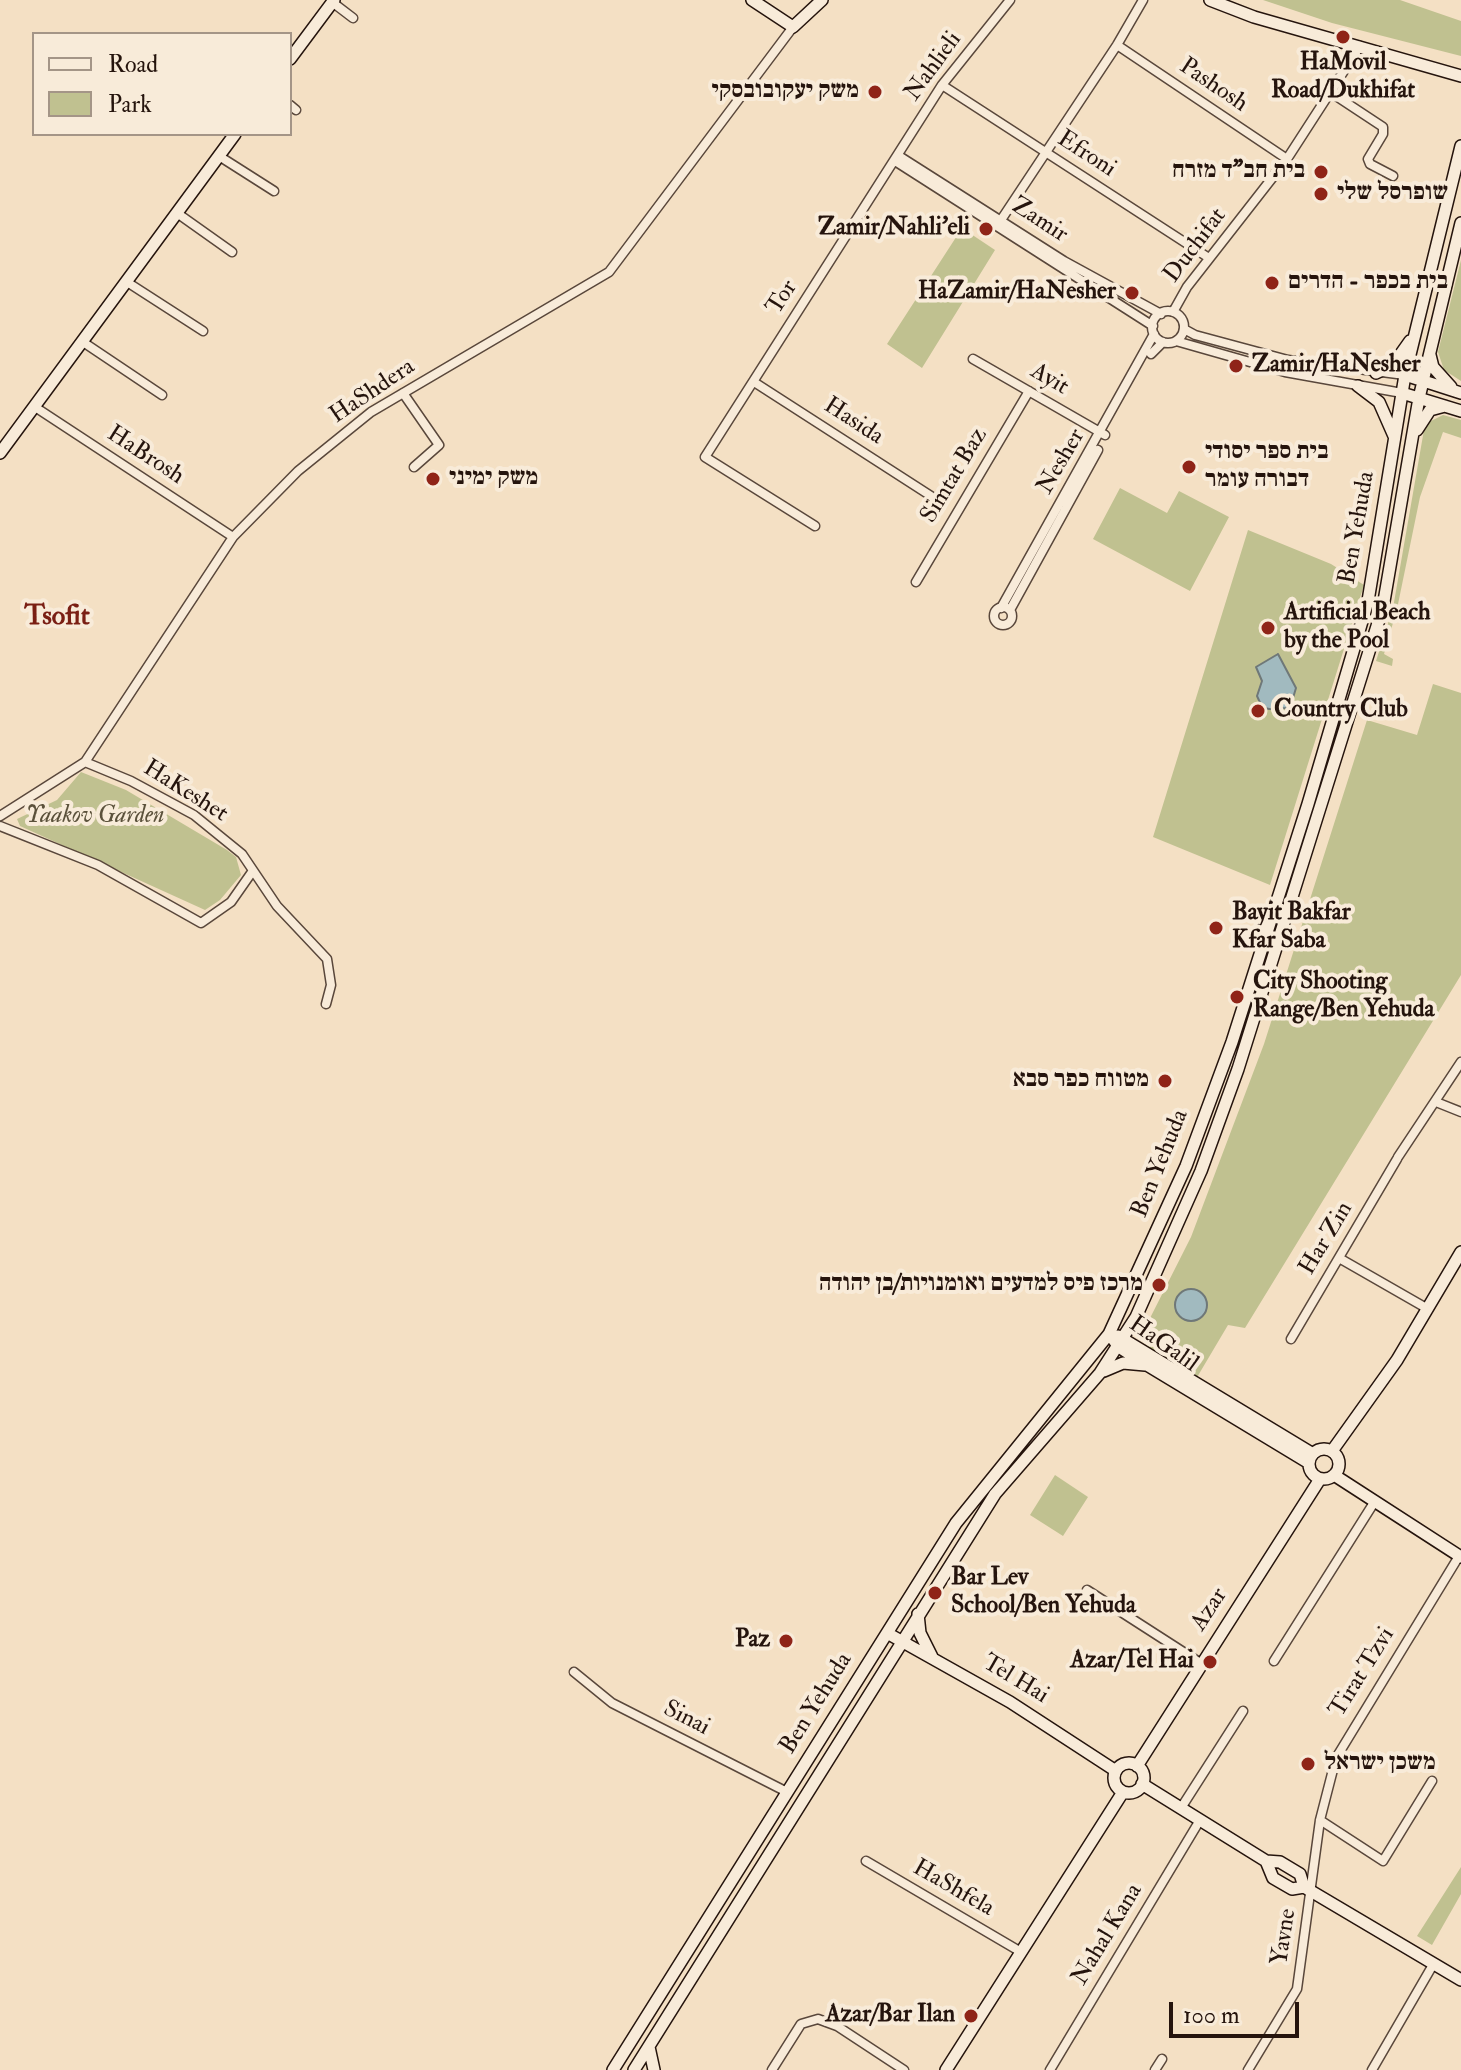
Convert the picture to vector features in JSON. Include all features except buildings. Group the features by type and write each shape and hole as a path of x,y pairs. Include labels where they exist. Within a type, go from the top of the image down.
{"main road":[{"path":"752,0 793,27 822,0"},
{"path":"1210,0 1254,17 1423,62 1461,76"},
{"path":"292,56 333,1"},
{"path":"1423,62 1461,67"},
{"path":"0,453 234,136"},
{"name":"Ben Yehuda","path":"613,2070 956,1523 985,1483 1109,1334 1186,1166 1229,1051 1304,817 1368,601 1405,375 1461,146"},
{"name":"Ben Yehuda","path":"638,2069 648,2047 995,1494 1100,1373 1136,1317 1201,1171 1238,1069 1323,807 1383,607 1419,398 1461,223"},
{"path":"1376,373 1393,365 1418,326"},
{"path":"1430,352 1433,367 1458,391"},
{"path":"1405,375 1458,391"},
{"path":"1358,386 1379,402 1395,440"},
{"path":"1402,393 1461,411"},
{"path":"1411,441 1424,416 1446,406"},
{"path":"1332,1451 1367,1404 1461,1252"},
{"path":"1136,1317 1137,1337 1146,1351"},
{"name":"HaGalil","path":"1109,1334 1147,1365 1311,1459"},
{"name":"HaGalil","path":"1122,1342 1146,1351 1311,1459"},
{"path":"1100,1373 1115,1365 1147,1365"},
{"path":"1332,1451 1320,1450 1311,1459 1313,1474 1320,1479 1334,1475 1460,1557"},
{"path":"1332,1451 1339,1463 1334,1475"},
{"name":"Azar","path":"1137,1766 1320,1479"},
{"path":"918,1614 920,1633 932,1657"},
{"name":"Tel Hai","path":"887,1633 1010,1702 1116,1771"},
{"path":"885,1669 907,1655 932,1657"},
{"path":"1128,1763 1137,1766 1143,1774 1142,1784 1132,1792 1123,1792 1114,1781 1116,1771 1128,1763"},
{"path":"1142,1784 1266,1861 1280,1862 1300,1874 1309,1889 1461,1980"},
{"path":"946,2070 1123,1792"},
{"path":"648,2047 654,2070"},
{"path":"621,2057 638,2069"}],"street":[{"name":"Nahlieli","path":"897,159 942,85 1010,0"},
{"path":"1001,220 1117,45 1143,0"},
{"path":"333,1 353,18"},
{"name":"HaShdera","path":"0,816 85,762 233,537 298,471 371,412 609,272 793,27"},
{"name":"Pashosh","path":"1117,45 1287,159"},
{"name":"Duchifat","path":"1173,312 1209,258 1287,159 1360,46"},
{"name":"Efroni","path":"942,85 1209,258"},
{"path":"1330,92 1383,127 1383,134 1368,159 1370,164 1393,176"},
{"path":"219,156 274,191"},
{"name":"Zamir","path":"897,159 1077,268 1161,314"},
{"name":"Zamir","path":"897,159 1153,330"},
{"name":"Tor","path":"815,526 705,457 897,159"},
{"path":"177,213 232,252"},
{"path":"127,282 203,331"},
{"path":"1176,341 1184,329 1182,319 1173,312 1161,314 1153,330 1163,342 1176,341 1285,372 1402,393"},
{"path":"1184,329 1195,335 1288,360 1405,375"},
{"name":"Nesher","path":"1103,434 1153,330"},
{"path":"83,342 162,395"},
{"name":"Nesher","path":"1006,609 1103,434 1156,346 1163,342"},
{"name":"Ayit","path":"973,359 1103,434"},
{"name":"Hasida","path":"754,382 931,496"},
{"name":"Simtat Baz","path":"916,582 1029,391"},
{"path":"403,393 439,445 414,467"},
{"name":"HaBrosh","path":"35,407 233,537"},
{"name":"HaKeshet","path":"85,762 131,781 194,815 242,854 277,906 327,959 331,985 326,1004"},
{"path":"0,826 98,865 201,923 231,902 252,872"},
{"name":"Har Zin","path":"1291,1339 1398,1158 1461,1062"},
{"path":"1436,1102 1461,1112"},
{"path":"1339,1258 1428,1309"},
{"path":"1274,1661 1375,1501"},
{"name":"Tirat Tzvi","path":"1309,1889 1329,1775 1341,1747 1460,1557"},
{"path":"1087,1590 1202,1664"},
{"name":"Sinai","path":"574,1672 612,1703 787,1792"},
{"path":"1181,1808 1243,1711"},
{"path":"1320,1820 1383,1861 1432,1781"},
{"name":"Nahal Kana","path":"1050,2070 1200,1820"},
{"name":"HaShfela","path":"866,1861 1021,1952"},
{"name":"Yavne","path":"1248,2070 1297,1989 1309,1889"},
{"path":"1372,2070 1434,1963"},
{"path":"772,2070 801,2024 818,2019 837,2026 904,2070"},
{"path":"1155,2070 1162,2059"}],"green space":[{"path":"1263,0 1400,0 1461,21 1461,56 1332,23"},
{"path":"962,228 995,250 922,368 887,344"},
{"path":"1461,260 1461,381 1444,370 1438,352"},
{"path":"1443,415 1461,420 1461,438 1443,432 1420,497 1397,609 1384,654 1393,659 1392,666 1376,661 1393,608 1425,424"},
{"path":"1120,488 1167,513 1179,491 1229,517 1190,591 1093,539"},
{"name":"Country Club","path":"1248,530 1331,564 1364,585 1270,885 1153,837"},
{"path":"1433,684 1461,693 1461,975 1245,1328 1228,1325 1196,1379 1148,1349 1144,1330 1191,1237 1264,1044 1367,720 1417,735"},
{"name":"Yaakov Garden","path":"81,772 126,790 227,850 236,857 241,875 220,900 205,910 20,826 17,819 57,800"},
{"path":"1055,1475 1088,1497 1063,1536 1030,1515"},
{"path":"1461,1867 1461,1894 1432,1945 1417,1936"}],"water":[{"path":"1278,654 1296,688 1290,708 1269,709 1262,707 1257,696 1262,681 1256,667"},
{"path":"1191,1289 1202,1294 1207,1305 1202,1316 1191,1321 1180,1316 1175,1305 1180,1294"}],"place":[{"name":"HaMovil Road/Dukhifat","path":"1343,37"},
{"name":"משק יעקובובסקי","path":"875,92"},
{"name":"בית חב\"ד מזרח","path":"1321,172"},
{"name":"שופרסל שלי","path":"1321,194"},
{"name":"Zamir/Nahli'eli","path":"986,229"},
{"name":"בית בכפר - הדרים","path":"1272,283"},
{"name":"HaZamir/HaNesher","path":"1132,293"},
{"name":"Zamir/HaNesher","path":"1236,366"},
{"name":"בית ספר יסודי דבורה עומר","path":"1189,467"},
{"name":"משק ימיני","path":"433,479"},
{"name":"Artificial Beach by the Pool","path":"1268,628"},
{"name":"Country Club","path":"1258,711"},
{"name":"Bayit Bakfar Kfar Saba","path":"1216,928"},
{"name":"City Shooting Range/Ben Yehuda","path":"1237,997"},
{"name":"מטווח כפר סבא","path":"1165,1081"},
{"name":"מרכז פיס למדעים ואומנויות/בן יהודה","path":"1159,1285"},
{"name":"Bar Lev School/Ben Yehuda","path":"935,1593"},
{"name":"Paz","path":"786,1641"},
{"name":"Azar/Tel Hai","path":"1210,1662"},
{"name":"משכן ישראל","path":"1308,1764"},
{"name":"Azar/Bar Ilan","path":"971,2016"}],"district":[{"name":"Tsofit","path":"57,618"}]}
